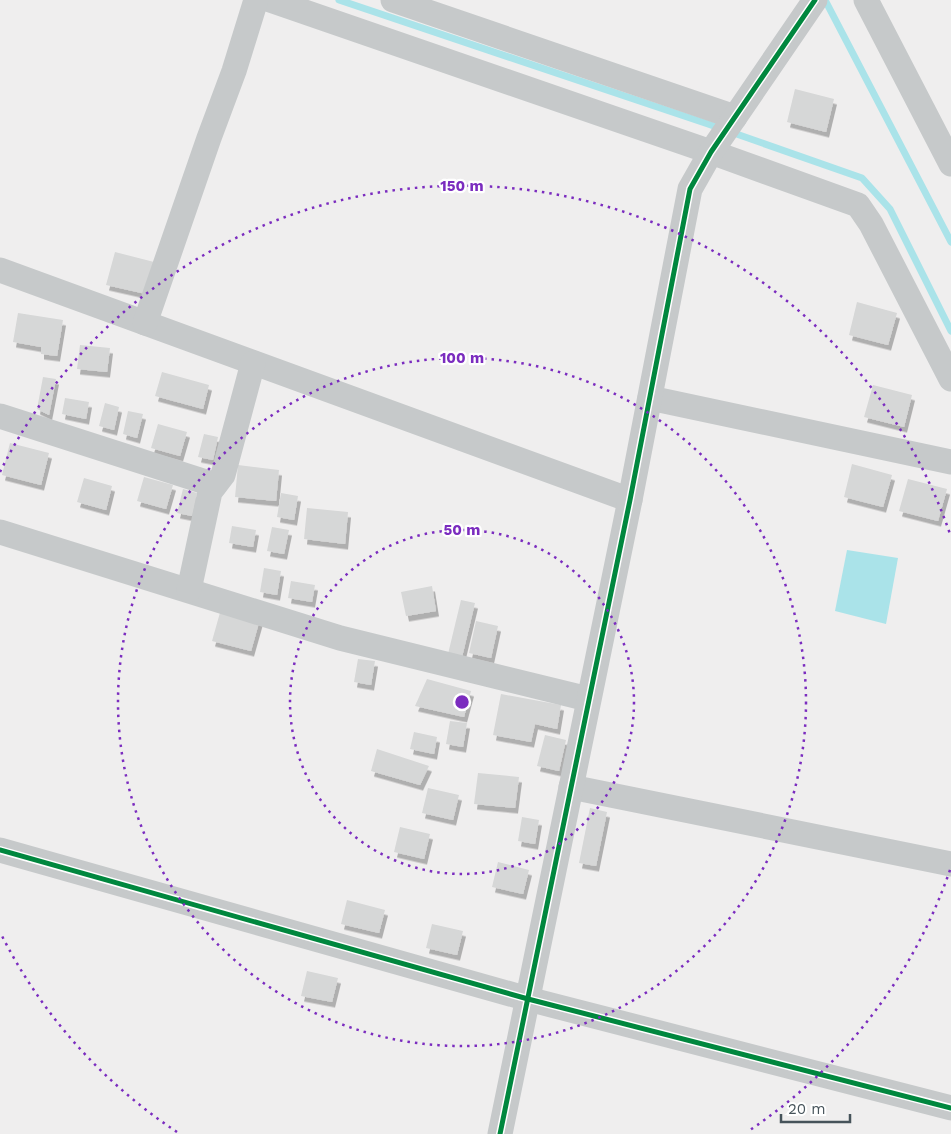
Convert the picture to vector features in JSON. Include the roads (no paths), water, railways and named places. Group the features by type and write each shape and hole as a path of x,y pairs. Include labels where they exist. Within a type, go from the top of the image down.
{"street":[{"path":"145,323 209,138 234,72 256,0"},
{"path":"270,0 711,152 858,205 871,224 951,379"},
{"path":"393,0 735,117"},
{"path":"866,0 951,164"},
{"path":"500,1134 630,500 690,189 711,152 812,5"},
{"path":"0,270 630,500"},
{"path":"189,590 210,492 223,475 254,363"},
{"path":"650,398 951,462"},
{"path":"0,416 215,485"},
{"path":"0,532 340,638 588,699"},
{"path":"571,787 951,864"},
{"path":"0,850 528,999 951,1108"}],"water":[{"path":"847,550 898,558 886,624 835,611"}],"waterway":[{"path":"339,0 708,124 862,178 890,209 951,331"},
{"path":"825,0 951,242"}]}
